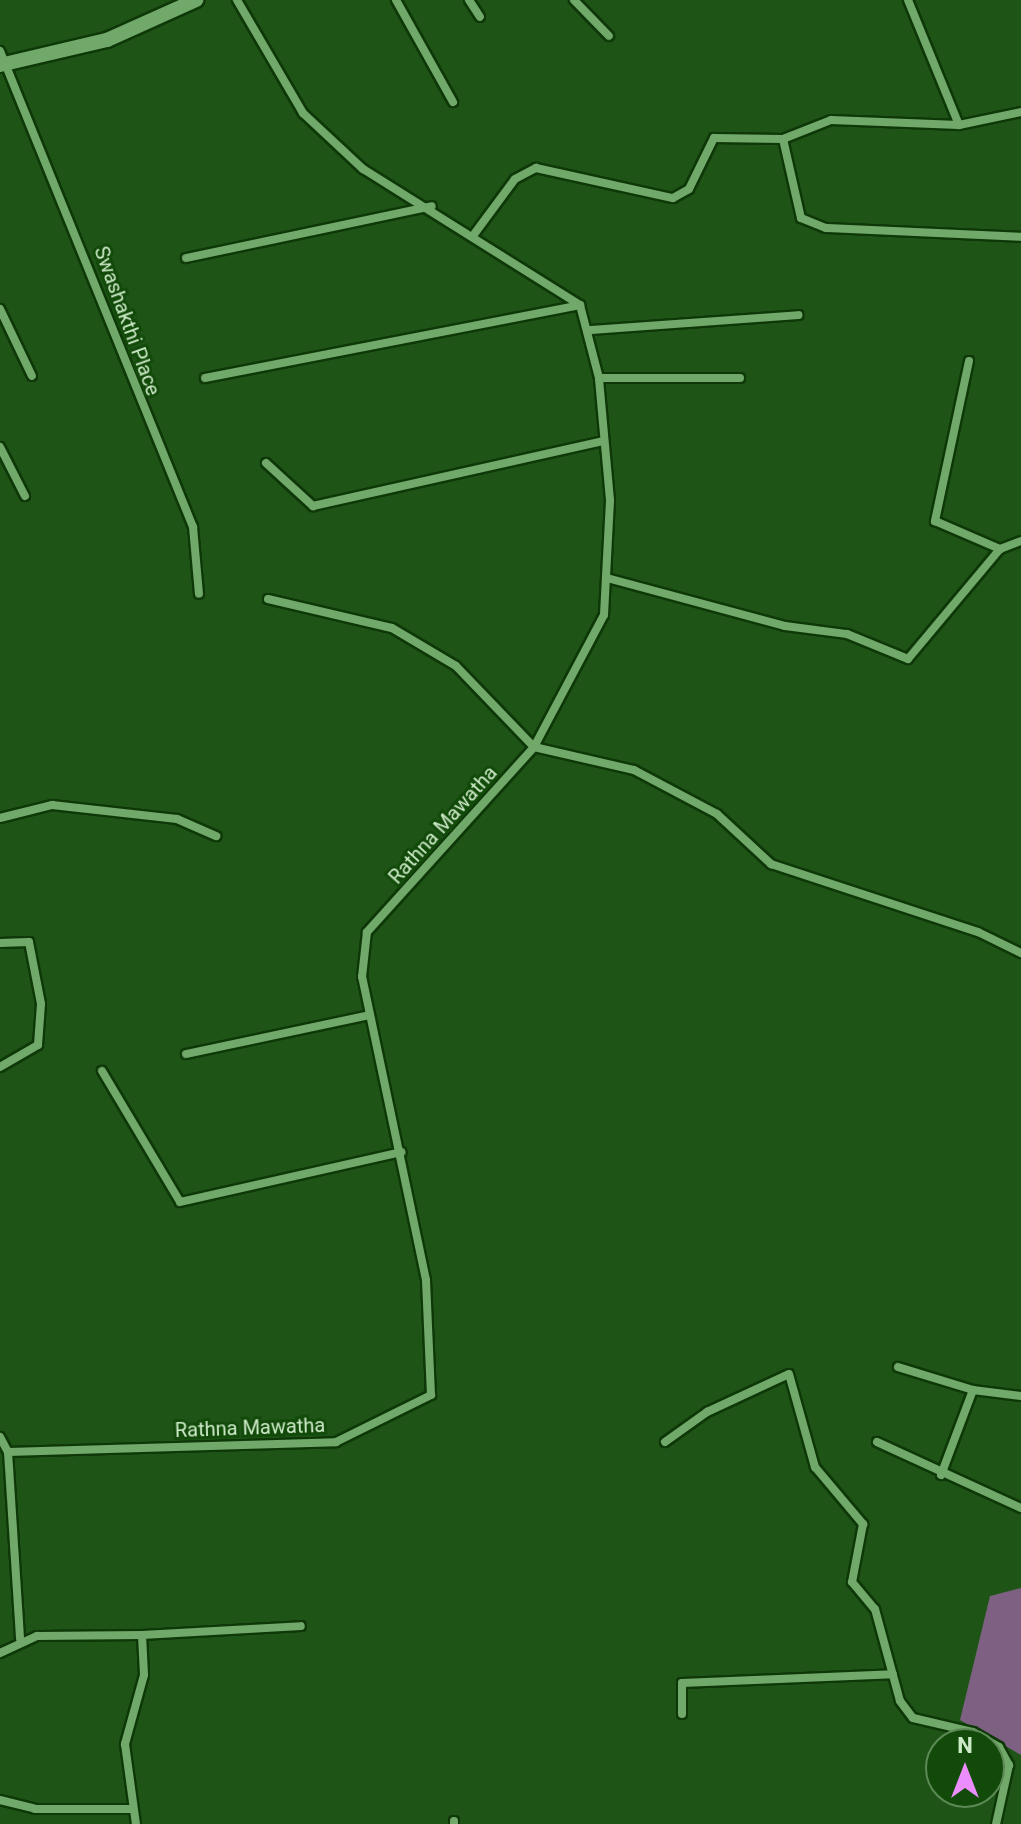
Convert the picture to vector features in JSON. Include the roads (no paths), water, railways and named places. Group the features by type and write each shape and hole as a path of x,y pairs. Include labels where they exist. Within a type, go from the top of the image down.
{"street":[{"path":"1,60 107,40 196,0"},
{"path":"237,0 303,113 363,169 432,206 580,305"},
{"path":"396,0 453,102"},
{"path":"469,0 480,17"},
{"path":"574,0 609,36"},
{"path":"908,0 959,125"},
{"name":"Swashakthi Place","path":"1,60 193,527 199,594"},
{"path":"475,233 515,179 536,168 673,198 689,189 714,138 738,133 783,139 831,120 959,125 1021,112"},
{"path":"783,139 801,218 826,228 1021,237"},
{"path":"186,258 432,206"},
{"path":"205,378 580,305"},
{"name":"Rathna Mawatha","path":"8,1452 336,1442 431,1395 426,1280 362,977 367,932 534,747 604,615 607,578 599,378 591,330 580,305"},
{"path":"0,309 32,376"},
{"path":"591,330 798,315"},
{"path":"969,361 935,521 1000,549"},
{"path":"599,378 740,378"},
{"path":"266,463 313,506 603,441"},
{"path":"0,447 25,496"},
{"path":"607,578 785,626 847,634 908,659 1000,549 1021,541"},
{"path":"268,599 392,628 456,666 534,747 634,770 717,814 771,864 978,932 1021,953"},
{"path":"0,818 52,805 177,819 216,836"},
{"path":"0,943 29,942 41,1004 38,1045 0,1067"},
{"path":"186,1054 369,1015"},
{"path":"102,1071 180,1202 401,1152"},
{"path":"898,1367 973,1390 1021,1396"},
{"path":"665,1442 707,1412 789,1374 815,1467 863,1524 852,1582 875,1609 893,1674 913,1718 990,1740 1009,1765 1021,1769"},
{"path":"941,1475 973,1390"},
{"path":"0,1437 8,1452 20,1639"},
{"path":"877,1442 941,1475 1021,1508"},
{"path":"0,1653 20,1639 37,1636 142,1635 301,1626"},
{"path":"136,1824 125,1744 144,1675 142,1635"},
{"path":"682,1714 682,1683 893,1674"},
{"path":"996,1824 1009,1765"},
{"path":"0,1800 35,1809 133,1809"}]}
